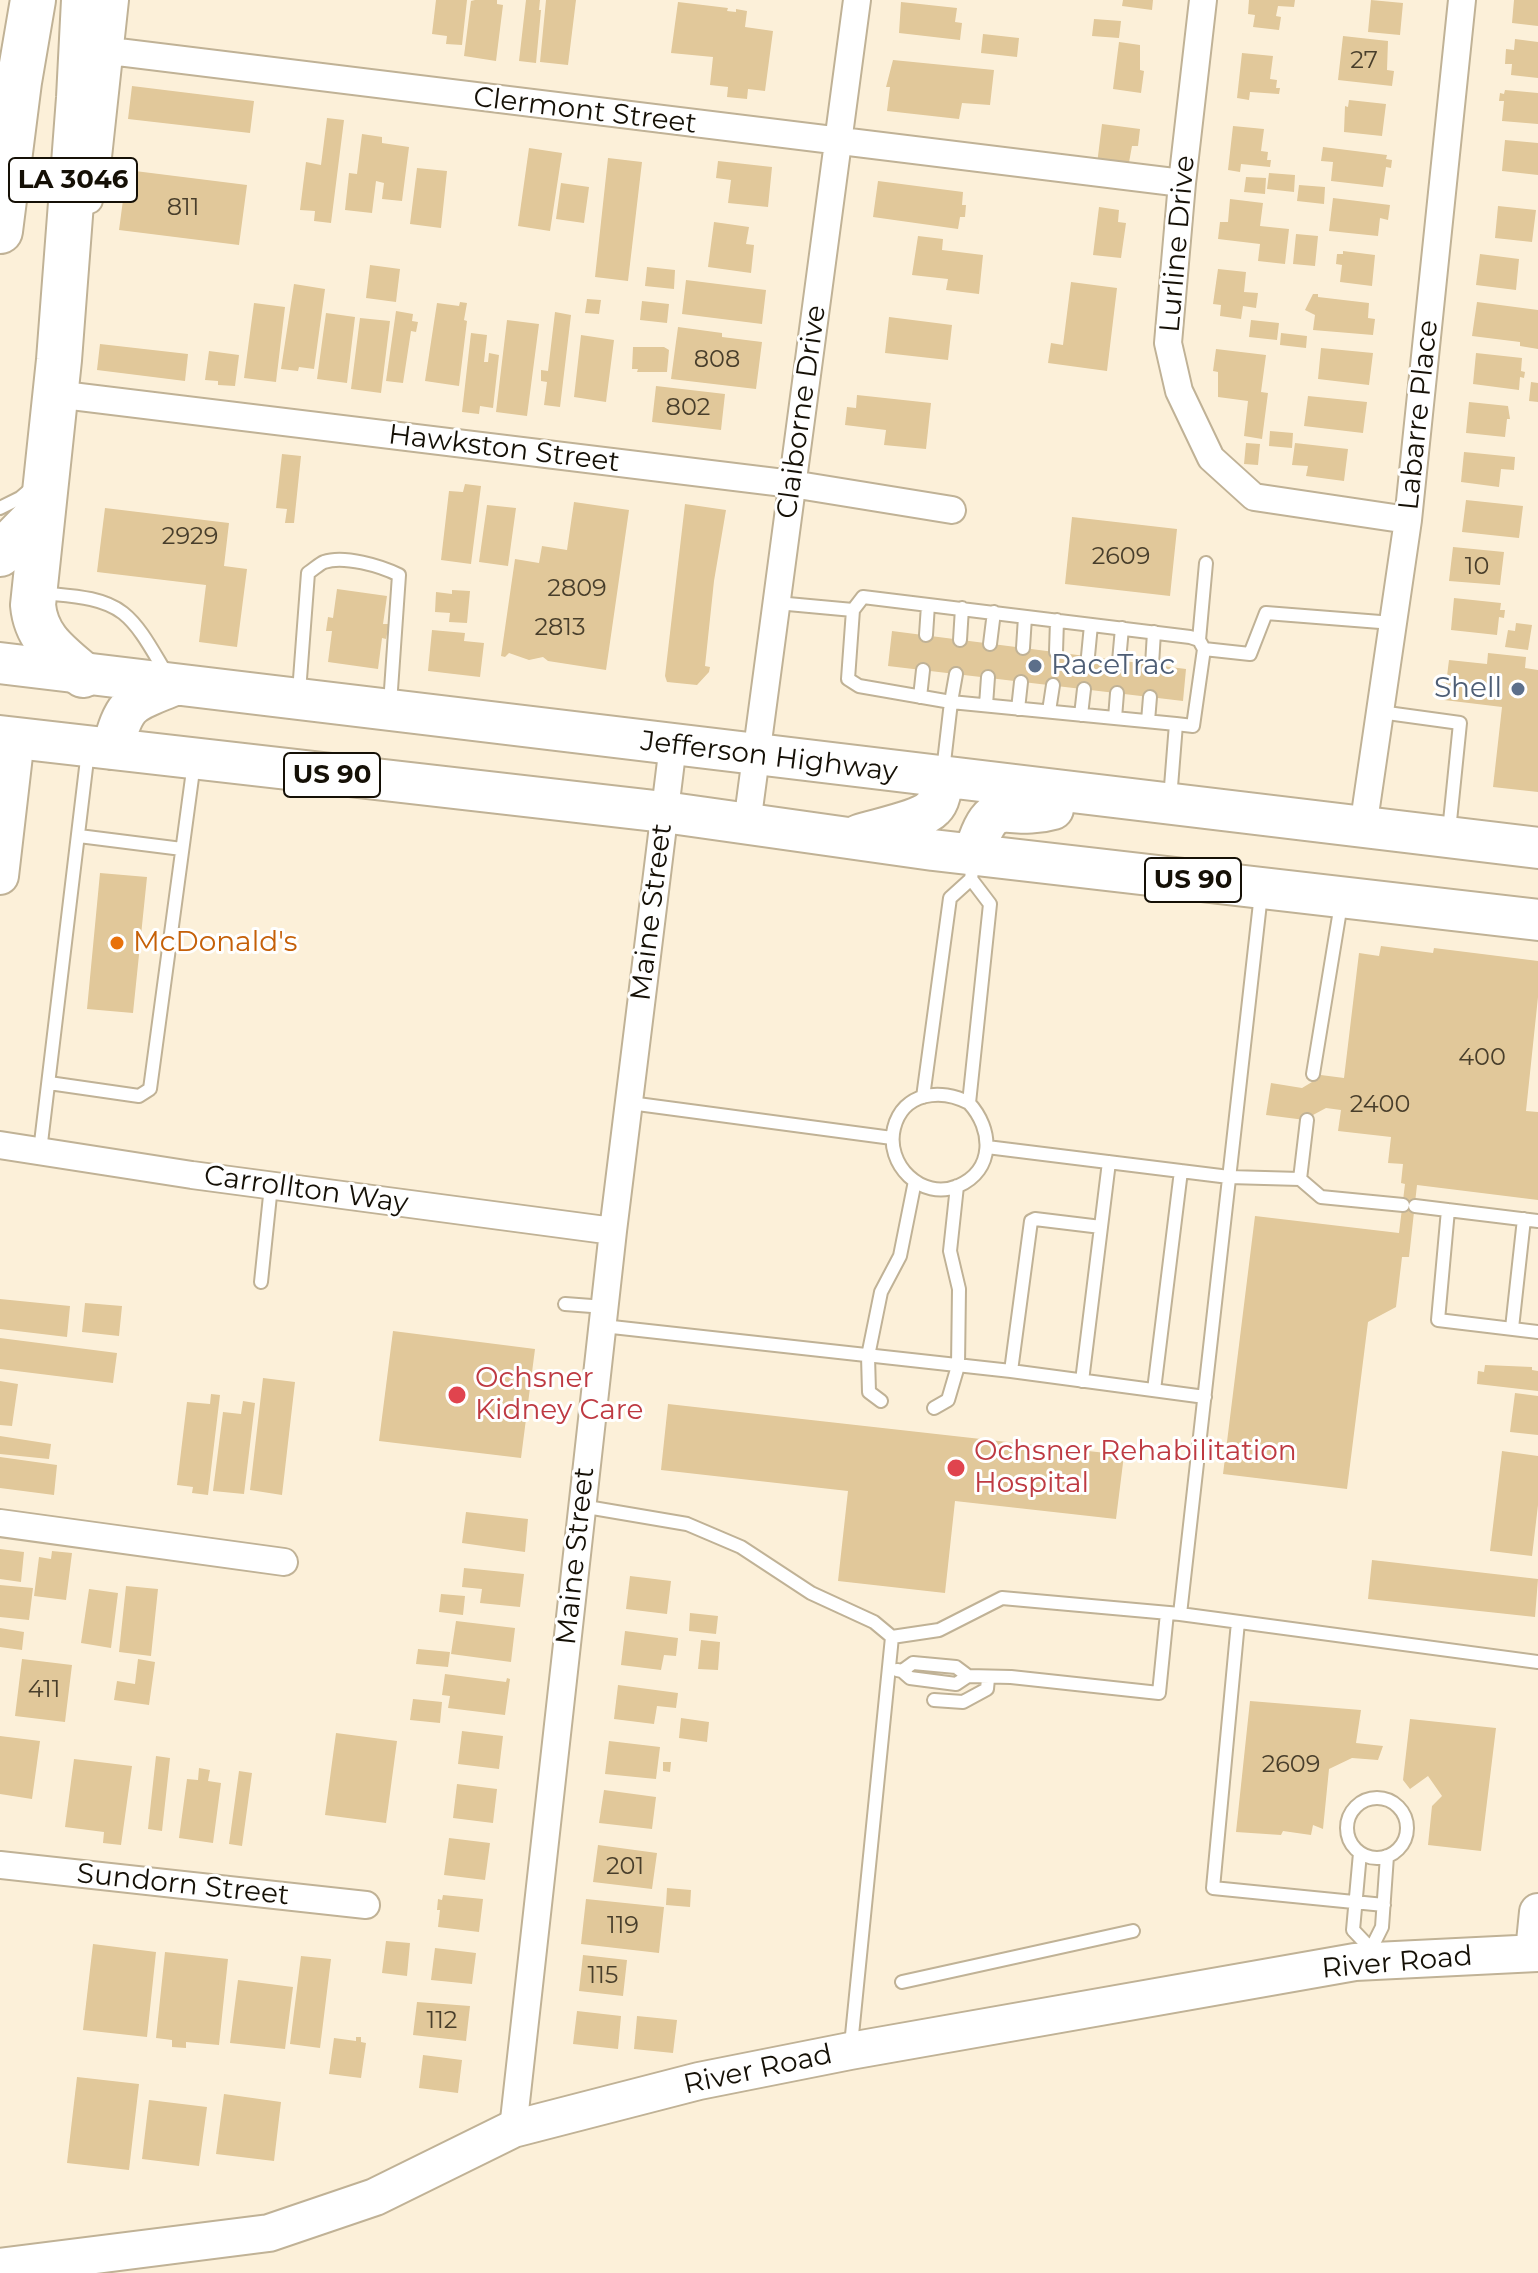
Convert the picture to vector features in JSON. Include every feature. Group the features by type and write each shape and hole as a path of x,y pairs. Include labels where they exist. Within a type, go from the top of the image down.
{"highway":[{"path":"0,231 33,0"},
{"name":"LA 3046","path":"83,675 49,645 35,621 29,496 57,377 84,0"},
{"path":"0,554 29,496"}],"main road":[{"name":"Jefferson Highway","path":"0,663 1538,848"},
{"path":"100,749 133,702 174,685"},
{"path":"0,876 8,737"},
{"name":"US 90","path":"8,737 664,812 849,838 972,867 1261,888 1538,920"},
{"path":"849,838 924,815 934,808 940,798 942,777"},
{"path":"972,867 983,825 990,816 1001,811 1041,812 1099,796"},
{"path":"1536,1952 1538,1912"},
{"name":"River Road","path":"0,2267 269,2233 375,2197 513,2129 699,2081 1371,1955 1536,1952"}],"street":[{"path":"57,377 98,157 115,0"},
{"name":"Claiborne Drive","path":"747,824 857,0"},
{"name":"Lurline Drive","path":"1203,0 1168,343 1179,391 1211,458 1254,497 1408,520"},
{"name":"Labarre Place","path":"1363,828 1408,520 1462,0"},
{"name":"Clermont Street","path":"110,51 1182,183"},
{"name":"Hawkston Street","path":"57,377 952,510"},
{"name":"Maine Street","path":"513,2129 581,1506 673,745"},
{"name":"Carrollton Way","path":"0,1145 271,1186 613,1231"},
{"path":"0,1523 284,1562"},
{"name":"Sundorn Street","path":"0,1865 366,1905"}],"lane":[{"path":"299,700 308,573 324,562 350,561 382,566 399,575 390,710"},
{"path":"1206,563 1202,645 1193,726 951,702 859,686 848,679 853,610 863,597 1154,632 1202,645 1250,654 1266,613 1393,623"},
{"path":"34,592 93,599 123,613 174,685"},
{"path":"777,603 853,610"},
{"path":"926,635 928,605"},
{"path":"960,640 962,608"},
{"path":"990,644 994,612"},
{"path":"1023,648 1025,617"},
{"path":"1056,652 1057,620"},
{"path":"1088,656 1091,625"},
{"path":"1119,661 1122,628"},
{"path":"1152,665 1154,632"},
{"path":"920,697 923,670"},
{"path":"942,777 956,674"},
{"path":"986,705 988,677"},
{"path":"1018,709 1021,682"},
{"path":"1049,711 1053,685"},
{"path":"1081,715 1084,689"},
{"path":"1115,718 1117,693"},
{"path":"1148,721 1150,697"},
{"path":"1380,712 1460,723 1448,838"},
{"path":"1169,804 1176,724"},
{"path":"40,1151 79,836 100,749"},
{"path":"49,1083 139,1096 150,1089 194,760"},
{"path":"79,836 182,849"},
{"path":"923,1097 950,898 972,867 990,904 969,1103"},
{"path":"1180,1614 1261,888"},
{"path":"1313,1074 1343,897"},
{"path":"942,1093 969,1103 980,1114 986,1127 984,1160 975,1174 957,1186 929,1187 901,1170 893,1155 892,1138 902,1111 923,1097 942,1093"},
{"path":"630,1103 892,1138"},
{"path":"1300,1179 1307,1120"},
{"path":"987,1147 1229,1177 1300,1179 1321,1197 1538,1221"},
{"path":"1082,1381 1109,1162"},
{"path":"1154,1390 1181,1171"},
{"path":"881,1401 869,1392 868,1356 881,1292 900,1256 915,1181"},
{"path":"261,1282 271,1186"},
{"path":"934,1408 948,1400 958,1366 959,1289 950,1251 957,1186"},
{"path":"1448,1210 1438,1320 1538,1332"},
{"path":"1512,1328 1524,1219"},
{"path":"1011,1371 1031,1221 1101,1227"},
{"path":"565,1304 604,1317 868,1356 1205,1397"},
{"path":"581,1506 687,1524 741,1547 811,1593 874,1622 892,1637 895,1670 850,2051"},
{"path":"892,1637 939,1630 1002,1598 1180,1614 1538,1662"},
{"path":"895,1670 910,1678 956,1684 968,1676 1019,1678 1159,1693 1167,1613"},
{"path":"1238,1622 1213,1888 1384,1905"},
{"path":"934,1700 963,1702 987,1689 988,1679"},
{"path":"1378,1797 1397,1804 1407,1821 1405,1841 1387,1856 1372,1858 1360,1853 1348,1840 1347,1819 1351,1810 1359,1803 1378,1797"},
{"path":"1360,1853 1353,1930 1371,1955"},
{"path":"1371,1955 1382,1927 1387,1856"},
{"path":"902,1982 1133,1931"}],"building":[{"path":"436,0 467,0 462,45 446,44 447,36 432,34"},
{"path":"497,0 497,4 503,5 496,61 464,56 471,1"},
{"path":"526,0 540,0 536,63 519,61"},
{"path":"546,0 576,0 568,65 540,62"},
{"path":"1123,0 1153,0 1152,10 1122,6"},
{"path":"1249,0 1295,0 1294,7 1278,6 1276,16 1281,17 1279,30 1253,27 1255,15 1248,14"},
{"path":"1371,0 1403,3 1400,35 1368,32"},
{"path":"1514,0 1538,0 1538,26 1512,23"},
{"path":"678,2 728,8 727,11 747,11 745,27 773,31 765,91 748,89 747,99 727,97 728,87 710,85 713,57 671,53"},
{"path":"901,2 957,8 955,22 962,23 960,40 899,33"},
{"path":"1094,19 1121,21 1119,38 1092,36"},
{"path":"983,34 1019,38 1017,57 981,53"},
{"path":"1343,36 1388,41 1387,70 1394,71 1392,86 1338,80"},
{"path":"1515,39 1538,42 1538,78 1511,75 1512,64 1505,64 1506,49 1514,50"},
{"path":"1119,42 1140,45 1140,70 1144,71 1141,93 1113,89"},
{"path":"1242,53 1273,56 1270,79 1277,80 1279,94 1250,92 1249,100 1237,98"},
{"path":"893,60 994,70 990,105 962,103 959,119 887,111 890,87 886,87"},
{"path":"132,86 254,101 250,133 128,119"},
{"path":"1505,90 1538,93 1538,124 1502,121 1504,101 1499,101 1500,93 1504,94"},
{"path":"1349,100 1386,104 1382,136 1344,132 1345,106 1348,107"},
{"path":"327,118 344,120 331,223 314,221 315,211 300,210 306,162 321,165"},
{"path":"1102,124 1140,129 1138,146 1132,146 1128,168 1097,164"},
{"path":"1233,126 1264,129 1261,151 1268,152 1270,167 1241,164 1240,172 1228,170"},
{"path":"362,134 382,137 382,143 409,147 402,201 382,199 384,183 376,181 372,213 345,210 349,173 357,174"},
{"path":"1505,140 1538,143 1538,175 1502,171"},
{"path":"1323,147 1387,155 1386,159 1392,160 1391,168 1386,167 1383,187 1331,181 1333,162 1321,161"},
{"path":"529,148 562,153 550,231 518,226"},
{"path":"608,158 642,162 628,281 595,277"},
{"path":"718,161 772,167 768,207 728,203 731,180 716,178"},
{"path":"417,168 447,171 441,228 410,224"},
{"path":"127,170 247,185 239,245 119,230"},
{"path":"1269,173 1295,175 1294,192 1267,189"},
{"path":"1246,177 1266,178 1265,194 1244,192"},
{"path":"878,181 963,192 965,217 960,217 958,229 873,217"},
{"path":"561,183 589,187 584,223 556,219"},
{"path":"1299,185 1325,187 1324,204 1297,201"},
{"path":"1333,198 1390,205 1388,220 1380,218 1378,236 1329,231"},
{"path":"1230,199 1263,203 1260,226 1289,229 1285,264 1258,261 1260,244 1218,239 1220,222 1228,222"},
{"path":"1498,206 1536,210 1532,242 1495,238"},
{"path":"1099,207 1119,210 1118,222 1126,223 1121,258 1093,255"},
{"path":"714,222 749,227 746,244 754,245 751,273 708,267"},
{"path":"1296,234 1318,236 1315,266 1293,264"},
{"path":"918,236 943,239 942,250 983,255 979,294 946,290 948,279 912,275"},
{"path":"1343,251 1375,255 1372,286 1340,282 1342,265 1336,264 1337,254 1343,254"},
{"path":"1480,254 1519,259 1516,290 1476,285"},
{"path":"370,265 400,269 396,302 366,298"},
{"path":"647,267 675,270 674,289 645,286"},
{"path":"1218,269 1246,272 1244,292 1258,293 1256,308 1243,306 1241,319 1220,316 1221,305 1213,304"},
{"path":"686,280 766,290 762,324 682,314"},
{"path":"1071,282 1117,288 1107,371 1048,363 1051,343 1063,345"},
{"path":"294,284 325,289 314,369 281,369"},
{"path":"1313,294 1369,303 1368,318 1375,319 1373,335 1313,330 1315,315 1305,310"},
{"path":"587,299 601,300 599,314 585,313"},
{"path":"642,301 669,304 667,323 640,320"},
{"path":"460,302 467,303 464,320 467,321 459,386 425,381 437,303 459,306"},
{"path":"1477,302 1538,310 1538,349 1520,346 1520,342 1472,336"},
{"path":"254,303 285,307 276,382 244,378"},
{"path":"396,311 413,314 412,321 418,322 416,332 411,331 403,383 386,381"},
{"path":"555,312 571,315 560,407 544,405 547,382 541,381 541,370 548,371"},
{"path":"326,313 355,317 347,383 317,379"},
{"path":"889,317 952,325 948,360 885,353"},
{"path":"360,318 390,321 381,393 351,389"},
{"path":"507,320 539,324 527,416 496,412"},
{"path":"1251,320 1279,323 1277,340 1249,337"},
{"path":"678,327 762,342 756,389 671,379"},
{"path":"471,333 487,335 484,362 488,362 489,353 499,355 493,408 480,406 479,414 462,412"},
{"path":"1281,333 1307,336 1306,348 1280,345"},
{"path":"581,335 614,340 606,402 574,397"},
{"path":"100,344 188,354 185,381 97,370"},
{"path":"633,347 664,347 669,350 667,372 637,372 638,369 632,369"},
{"path":"1321,348 1373,353 1369,385 1318,379"},
{"path":"1216,349 1266,355 1261,392 1268,393 1262,439 1244,436 1248,401 1218,397 1218,372 1213,371"},
{"path":"209,351 239,355 235,386 205,380"},
{"path":"1476,353 1522,358 1521,371 1525,372 1524,378 1520,377 1519,390 1473,384"},
{"path":"1531,382 1538,383 1538,402 1529,401"},
{"path":"656,386 725,394 721,430 652,422"},
{"path":"857,395 931,403 926,449 884,445 886,430 845,425 847,407 856,408"},
{"path":"1308,396 1367,402 1363,433 1304,426"},
{"path":"1469,402 1508,406 1510,419 1507,419 1505,437 1466,433"},
{"path":"1270,431 1293,433 1292,448 1269,446"},
{"path":"1246,443 1260,444 1258,465 1244,464"},
{"path":"1295,443 1348,449 1344,481 1306,476 1308,466 1292,465"},
{"path":"1464,452 1515,457 1514,470 1501,469 1499,487 1461,482"},
{"path":"282,454 301,456 294,523 285,523 287,509 276,508"},
{"path":"465,484 481,486 471,564 441,560 449,491 463,492"},
{"path":"1466,500 1523,506 1519,538 1462,532"},
{"path":"574,502 629,510 606,670 548,661 543,657 529,660 509,653 501,656 515,559 539,563 542,546 567,550"},
{"path":"685,504 726,510 714,581 705,666 710,667 697,685 667,682 665,676"},
{"path":"487,505 516,508 508,566 479,562"},
{"path":"105,508 229,523 224,566 247,569 237,647 199,642 206,585 97,572"},
{"path":"1072,517 1177,529 1170,596 1065,584"},
{"path":"1453,547 1504,552 1500,585 1449,581"},
{"path":"337,589 387,596 383,624 389,624 386,639 382,638 378,669 328,662 332,631 326,631 328,617 333,618"},
{"path":"452,590 470,591 467,623 449,622 450,613 435,612 436,592 452,594"},
{"path":"1454,598 1501,603 1500,610 1505,610 1504,618 1499,617 1497,635 1451,630"},
{"path":"1516,623 1532,625 1528,650 1505,647 1508,630 1515,631"},
{"path":"432,630 465,633 464,641 484,643 480,677 428,671"},
{"path":"892,631 1186,669 1183,701 888,666"},
{"path":"1488,653 1526,657 1525,668 1538,670 1538,792 1493,787 1502,707 1444,700 1449,660 1487,664"},
{"name":"McDonald's","path":"100,873 147,877 133,1013 87,1009"},
{"path":"1381,946 1433,953 1434,948 1538,961 1538,997 1526,1111 1538,1112 1538,1200 1417,1185 1409,1257 1402,1257 1396,1307 1368,1322 1347,1489 1223,1474 1255,1216 1399,1233 1405,1184 1401,1183 1403,1164 1388,1163 1391,1137 1338,1131 1341,1110 1326,1108 1313,1115 1313,1121 1266,1115 1271,1083 1302,1088 1312,1082 1313,1074 1344,1078 1359,953 1379,956"},
{"path":"0,1299 70,1306 67,1337 0,1329"},
{"path":"85,1303 122,1306 119,1336 82,1332"},
{"name":"Ochsner Kidney Care","path":"393,1331 535,1349 521,1458 379,1441"},
{"path":"0,1338 117,1353 113,1383 0,1369"},
{"path":"1485,1365 1532,1367 1532,1370 1538,1371 1538,1391 1477,1384 1478,1371 1484,1372"},
{"path":"263,1378 295,1382 282,1495 250,1490"},
{"path":"0,1381 18,1384 12,1426 0,1425"},
{"path":"1515,1393 1538,1396 1538,1435 1510,1432"},
{"path":"211,1394 220,1395 208,1495 192,1493 193,1487 177,1485 187,1402 210,1404"},
{"path":"243,1401 255,1403 244,1494 213,1491 223,1412 241,1414"},
{"path":"668,1404 1124,1455 1116,1519 955,1501 945,1593 838,1581 848,1491 661,1470"},
{"path":"0,1436 51,1444 49,1459 0,1454"},
{"path":"1502,1451 1538,1456 1538,1505 1532,1556 1490,1551"},
{"path":"0,1457 57,1465 54,1495 0,1488"},
{"path":"466,1512 528,1519 525,1552 462,1543"},
{"path":"0,1549 24,1552 21,1582 0,1579"},
{"path":"52,1551 72,1553 66,1600 34,1596 39,1557 51,1559"},
{"path":"1372,1560 1538,1579 1535,1617 1368,1599"},
{"path":"464,1568 524,1574 520,1607 480,1603 482,1589 462,1587"},
{"path":"630,1576 671,1581 667,1614 626,1609"},
{"path":"0,1585 33,1588 29,1620 0,1617"},
{"path":"126,1586 158,1589 151,1656 119,1652"},
{"path":"89,1589 118,1593 111,1648 81,1643"},
{"path":"441,1594 465,1596 463,1615 439,1612"},
{"path":"690,1613 718,1616 716,1634 689,1631"},
{"path":"456,1621 515,1628 511,1662 451,1654"},
{"path":"0,1628 24,1632 22,1650 0,1647"},
{"path":"625,1631 678,1638 676,1656 664,1655 661,1670 621,1665"},
{"path":"701,1640 720,1642 718,1670 698,1669"},
{"path":"418,1649 450,1652 448,1667 416,1664"},
{"path":"22,1659 72,1665 65,1722 15,1716"},
{"path":"138,1659 155,1662 149,1705 114,1700 117,1681 135,1684"},
{"path":"445,1674 506,1682 507,1678 510,1679 505,1715 448,1708 450,1696 442,1695"},
{"path":"618,1685 678,1693 676,1708 657,1706 654,1724 614,1719"},
{"path":"413,1699 442,1702 440,1723 410,1720"},
{"path":"1250,1701 1361,1710 1356,1743 1383,1746 1378,1760 1352,1758 1329,1769 1323,1829 1313,1825 1311,1835 1283,1831 1281,1835 1236,1832"},
{"path":"681,1718 709,1722 707,1742 679,1738"},
{"path":"1410,1719 1496,1728 1481,1851 1428,1845 1432,1806 1442,1796 1428,1776 1410,1789 1403,1780"},
{"path":"462,1731 503,1736 499,1769 458,1764"},
{"path":"336,1733 397,1741 386,1823 325,1815"},
{"path":"0,1736 40,1741 32,1799 0,1794"},
{"path":"609,1741 660,1747 656,1779 605,1774"},
{"path":"156,1756 170,1758 162,1831 148,1829"},
{"path":"74,1759 132,1766 121,1845 103,1843 104,1832 65,1827"},
{"path":"663,1762 671,1762 670,1772 663,1771"},
{"path":"199,1768 210,1770 208,1781 221,1783 213,1843 179,1838 187,1779 198,1780"},
{"path":"239,1771 252,1773 242,1846 229,1844"},
{"path":"457,1784 497,1789 493,1823 453,1818"},
{"path":"604,1790 656,1797 652,1829 599,1823"},
{"path":"449,1838 490,1843 485,1880 444,1875"},
{"path":"598,1845 657,1853 652,1889 593,1882"},
{"path":"667,1888 691,1890 690,1907 666,1905"},
{"path":"443,1895 483,1899 479,1932 438,1927 438,1899 442,1900"},
{"path":"586,1899 664,1907 659,1953 581,1944"},
{"path":"386,1941 410,1943 407,1976 382,1973"},
{"path":"93,1944 156,1952 147,2037 83,2030"},
{"path":"435,1948 476,1953 472,1984 431,1980"},
{"path":"165,1952 228,1959 219,2045 186,2042 186,2048 172,2047 172,2040 156,2038"},
{"path":"583,1955 627,1960 623,1996 579,1991"},
{"path":"301,1956 331,1959 320,2048 290,2044"},
{"path":"238,1980 293,1987 285,2049 230,2043"},
{"path":"417,2002 470,2006 466,2041 413,2035"},
{"path":"577,2011 621,2016 618,2049 573,2044"},
{"path":"637,2016 677,2020 673,2053 634,2049"},
{"path":"356,2037 361,2037 361,2042 366,2043 361,2078 329,2074 334,2038 356,2041"},
{"path":"423,2055 462,2060 458,2093 419,2088"},
{"path":"77,2077 139,2084 129,2170 67,2163"},
{"path":"224,2094 281,2102 274,2161 216,2154"},
{"path":"149,2100 207,2107 199,2166 142,2159"}],"place":[{"name":"RaceTrac","path":"1035,666"},
{"name":"Shell","path":"1518,689"},
{"name":"McDonald's","path":"117,943"},
{"name":"Ochsner Kidney Care","path":"457,1395"},
{"name":"Ochsner Rehabilitation Hospital","path":"956,1468"}]}
